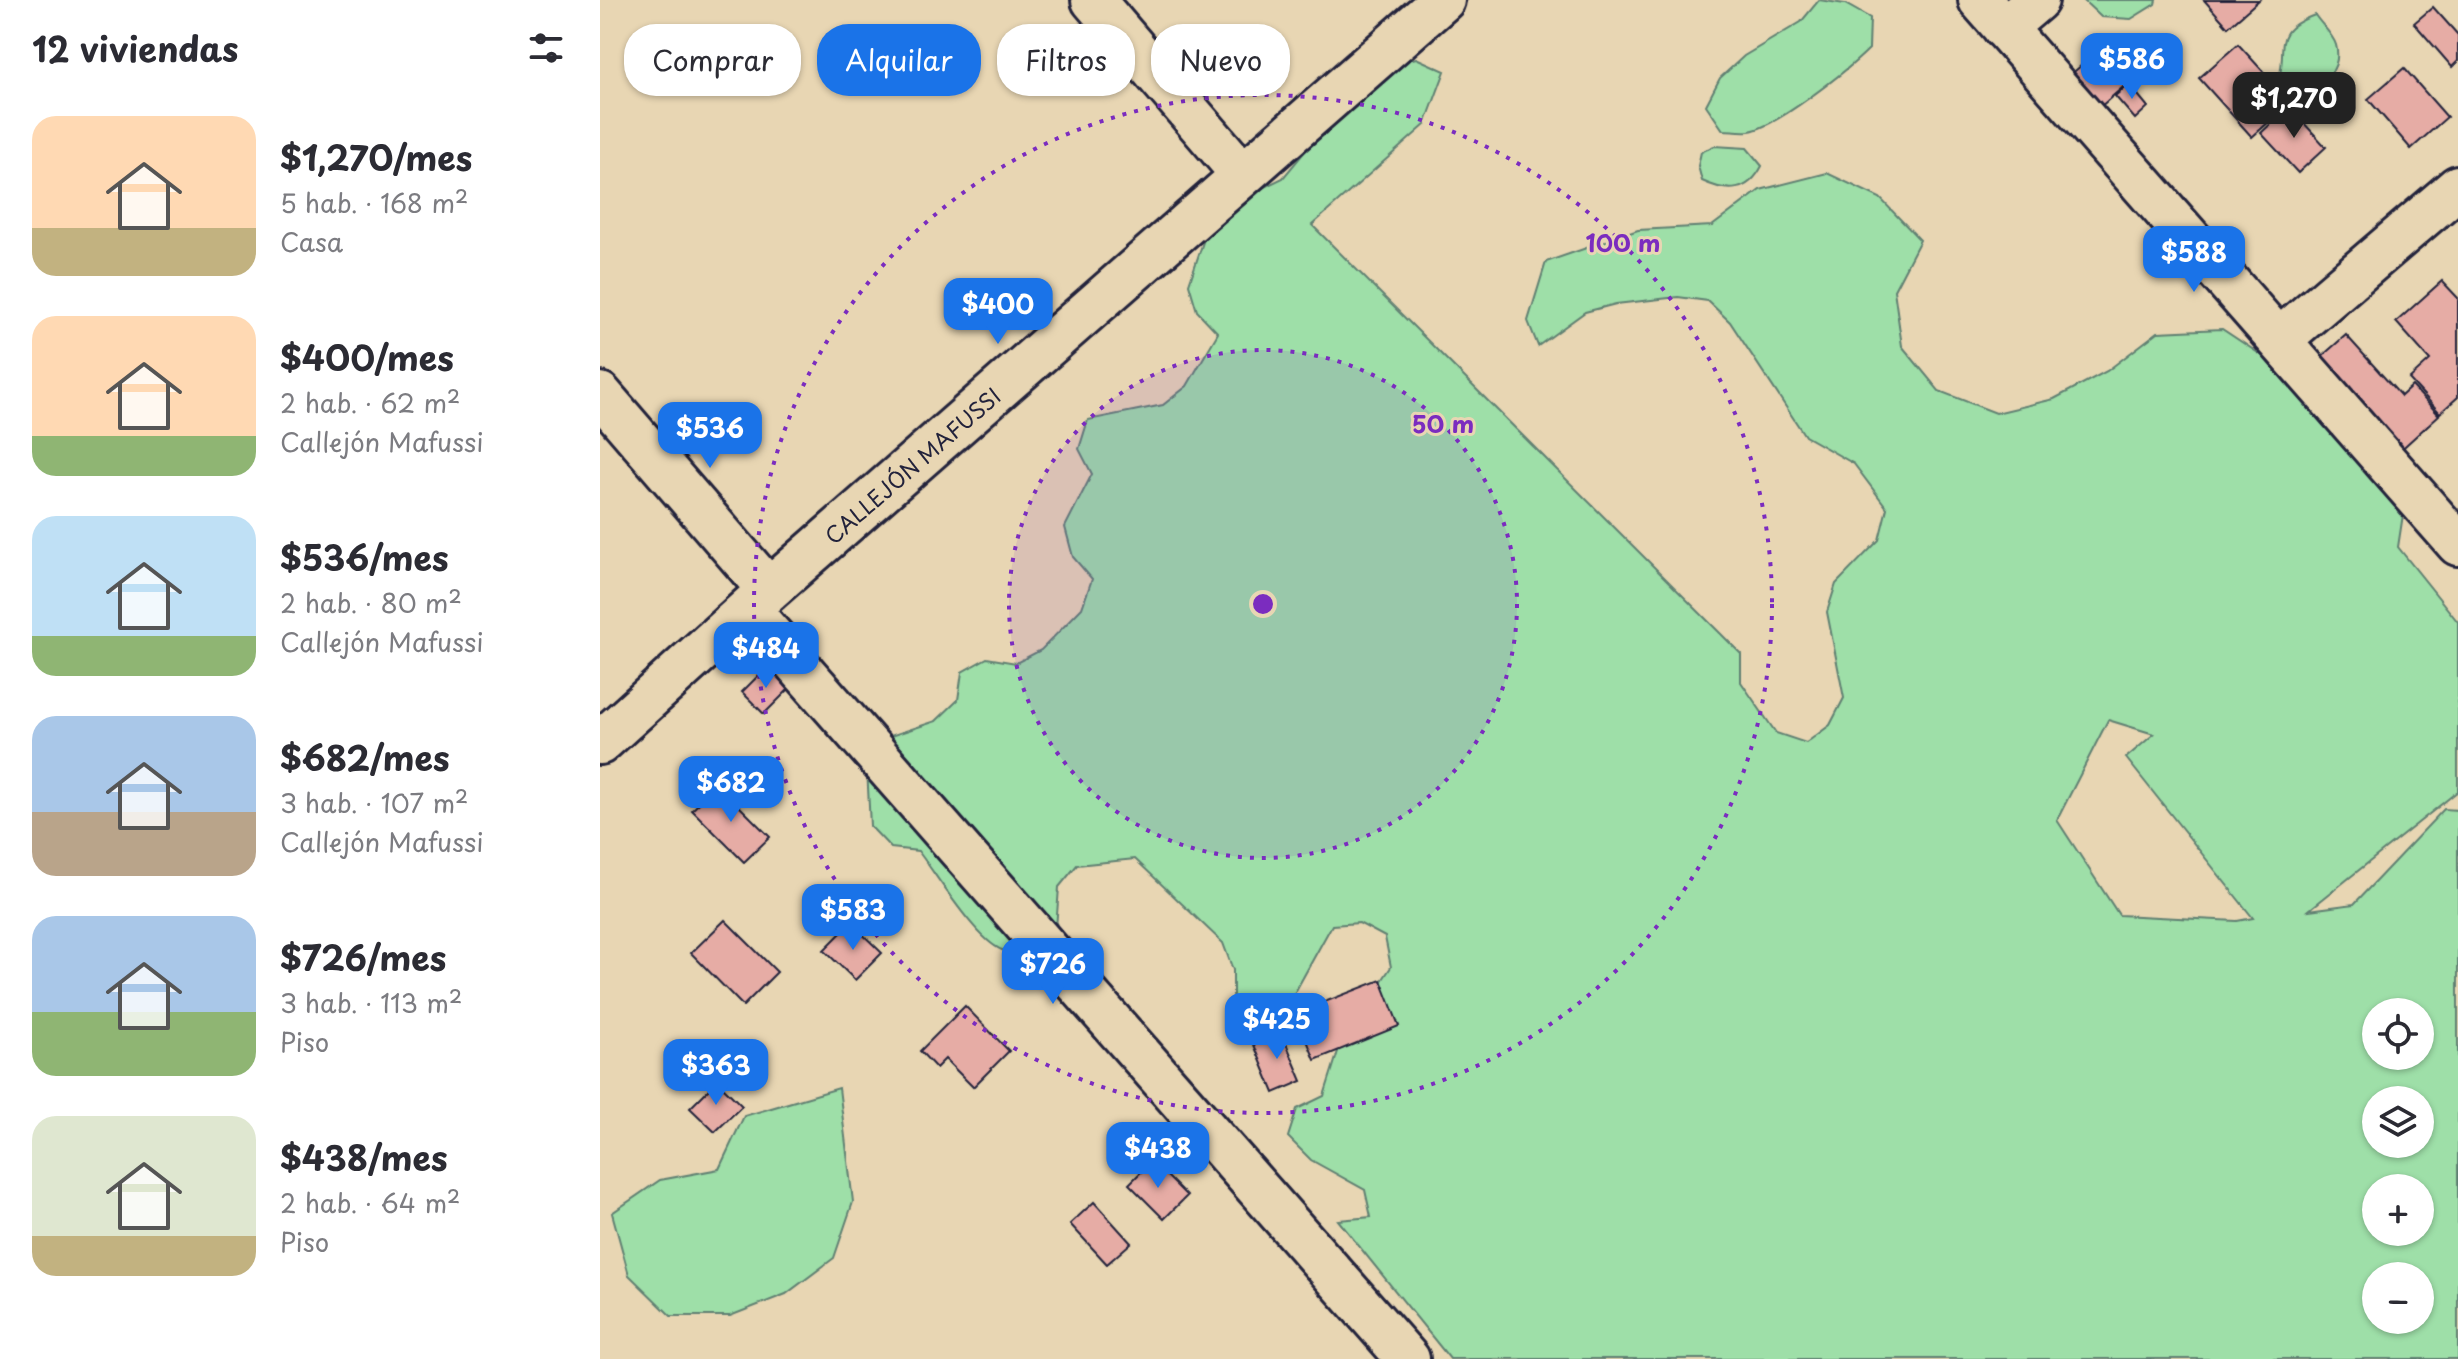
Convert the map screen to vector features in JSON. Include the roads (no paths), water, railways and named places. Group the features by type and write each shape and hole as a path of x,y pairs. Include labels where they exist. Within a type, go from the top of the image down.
{"street":[{"path":"1093,0 1243,175"},
{"name":"CALLEJÓN MAFUSSI","path":"600,743 759,599 1443,0"},
{"path":"2037,0 1992,14 2458,544"},
{"path":"2279,340 2458,187"},
{"path":"600,394 759,599 1408,1359"}]}
